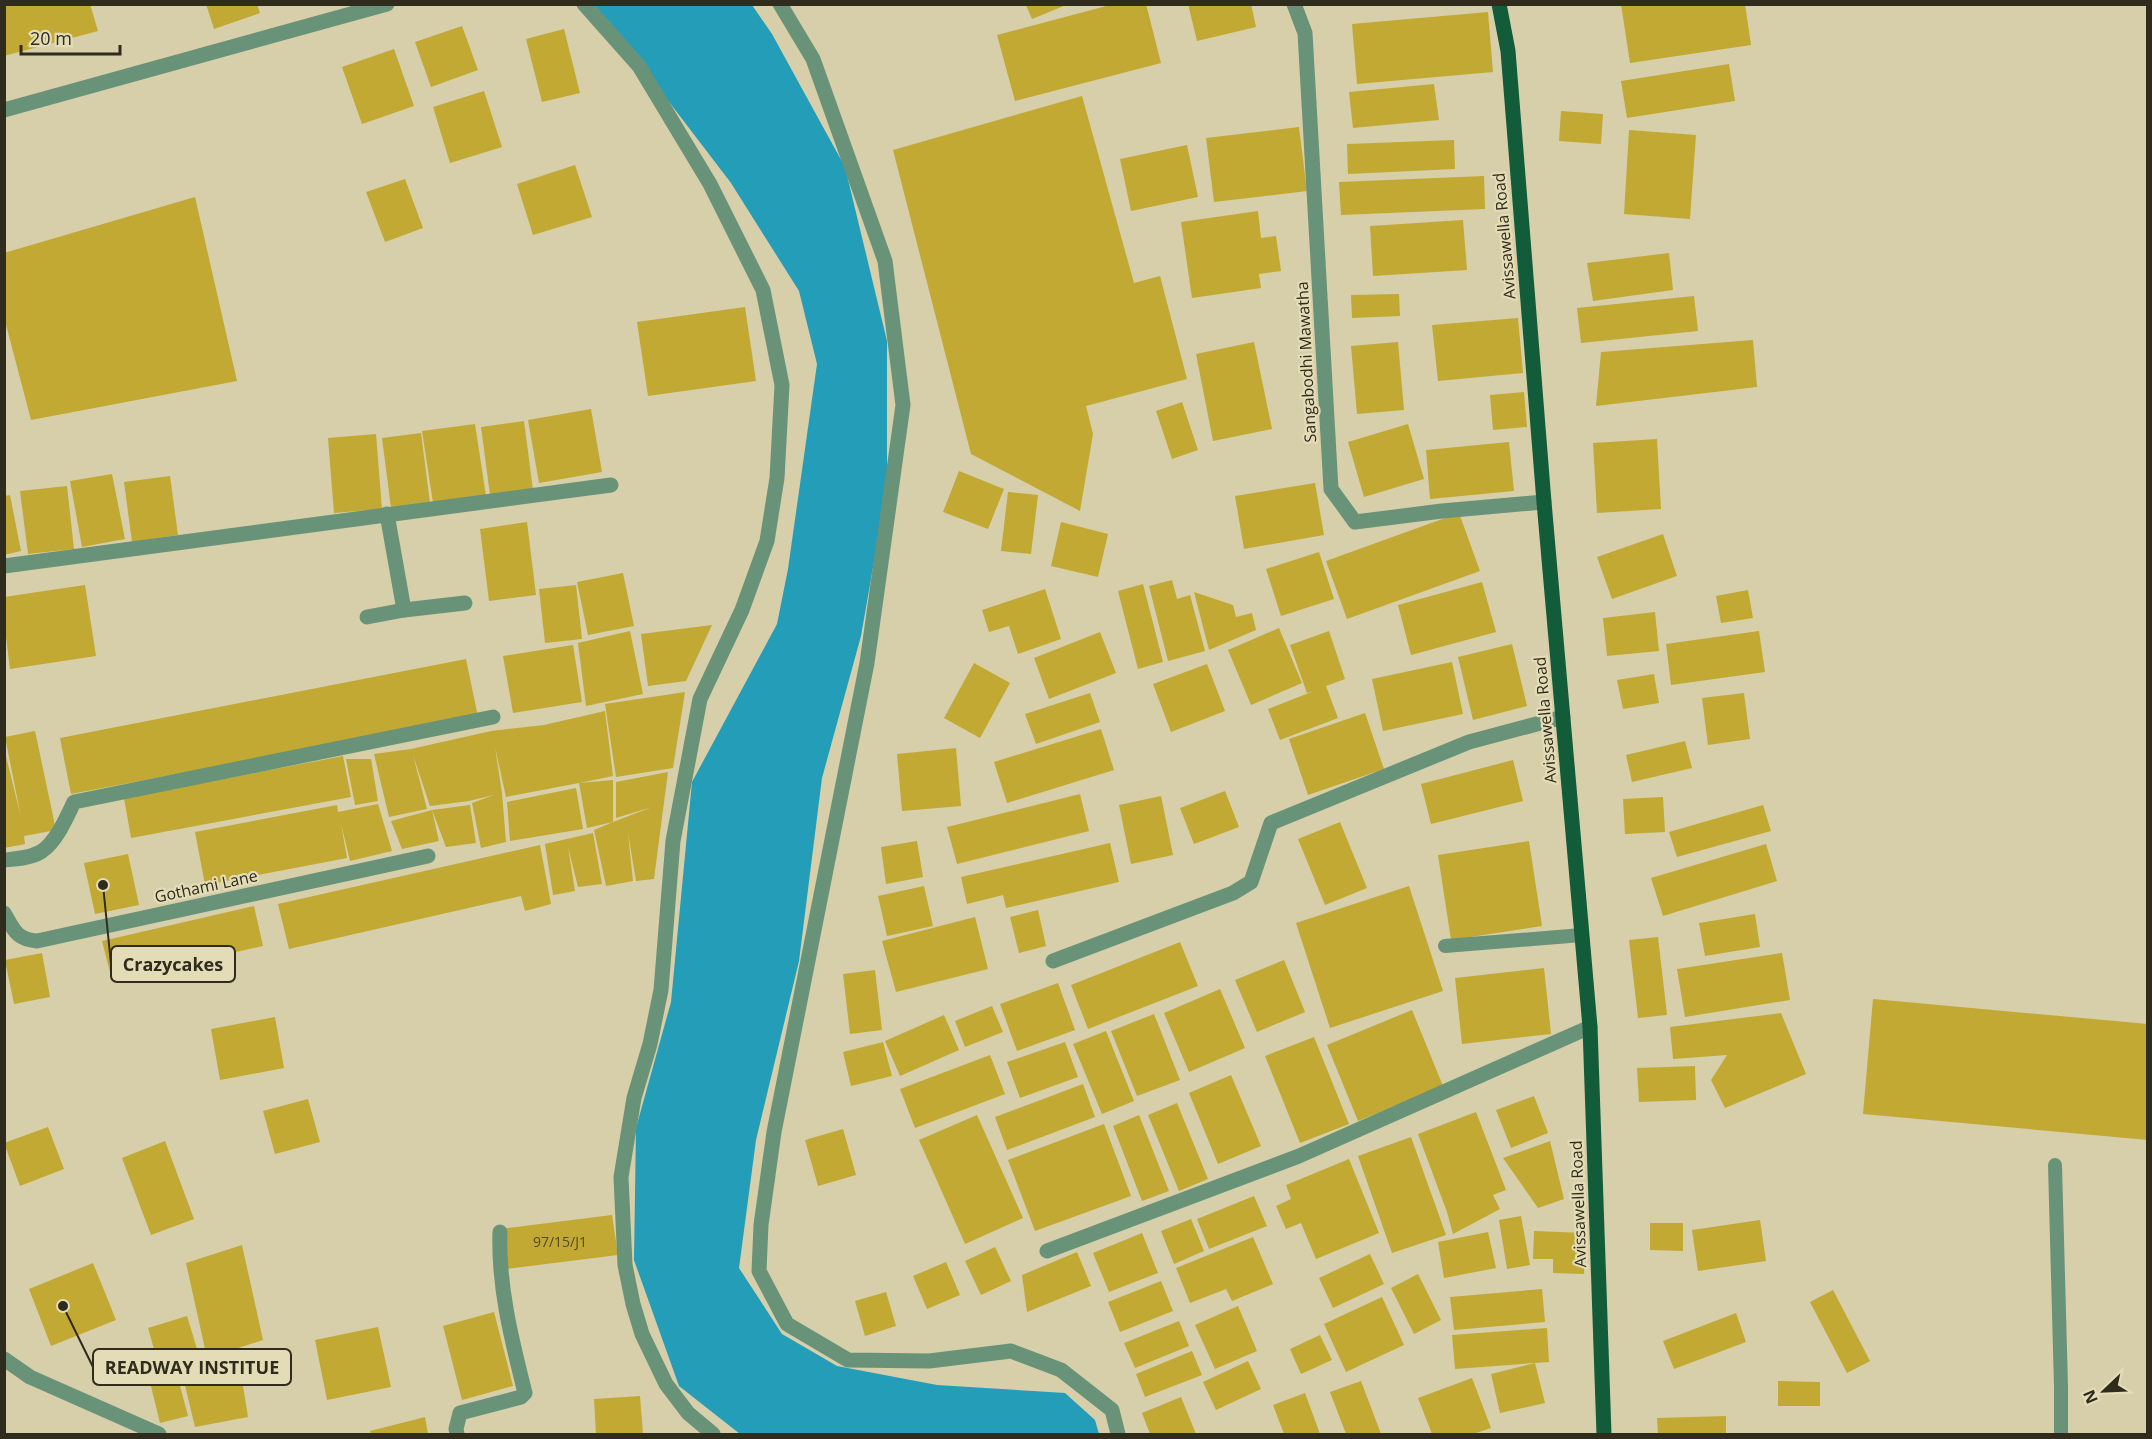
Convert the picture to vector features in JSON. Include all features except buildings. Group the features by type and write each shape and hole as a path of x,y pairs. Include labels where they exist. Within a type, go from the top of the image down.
{"main road":[{"name":"Avissawella Road","path":"1499,4 1508,51 1544,502 1590,1027 1604,1434"}],"street":[{"path":"4,110 387,4"},
{"path":"584,4 639,66 710,184 763,290 782,385 777,478 767,541 742,610 700,699 673,841 661,990 650,1044 634,1098 621,1177 625,1265 642,1334 666,1384 688,1413 712,1434"},
{"path":"780,4 813,59 885,261 903,405 867,663 774,1132 761,1225 759,1271 787,1324 848,1360 929,1361 1011,1351 1061,1370 1112,1410 1118,1434"},
{"name":"Sangabodhi Mawatha","path":"1294,4 1305,33 1331,489 1355,522 1544,502"},
{"path":"4,566 612,485"},
{"path":"387,514 404,610"},
{"path":"367,617 465,603"},
{"path":"4,861 42,851 57,834 74,802 493,717"},
{"path":"1053,961 1233,893 1251,882 1271,824 1469,742 1563,717"},
{"name":"Gothami Lane","path":"4,913 16,934 26,940 37,942 428,856"},
{"path":"1047,1251 1299,1156 1590,1027"},
{"path":"457,1434 460,1413 521,1397 525,1393 508,1322 502,1279 500,1232"},
{"path":"4,1359 30,1377 159,1434"}],"lane":[{"path":"1444,946 1582,936"},
{"path":"2055,1165 2061,1434"}],"water":[{"path":"595,5 752,5 772,34 845,167 887,341 887,487 861,636 822,778 799,961 756,1140 739,1268 782,1334 837,1366 937,1385 1065,1393 1095,1420 1099,1434 740,1434 679,1386 634,1260 636,1128 671,1002 692,782 777,624 788,569 817,364 799,291 731,183"}],"place":[{"name":"Crazycakes","path":"103,885"},
{"name":"READWAY INSTITUE","path":"63,1306"}]}
